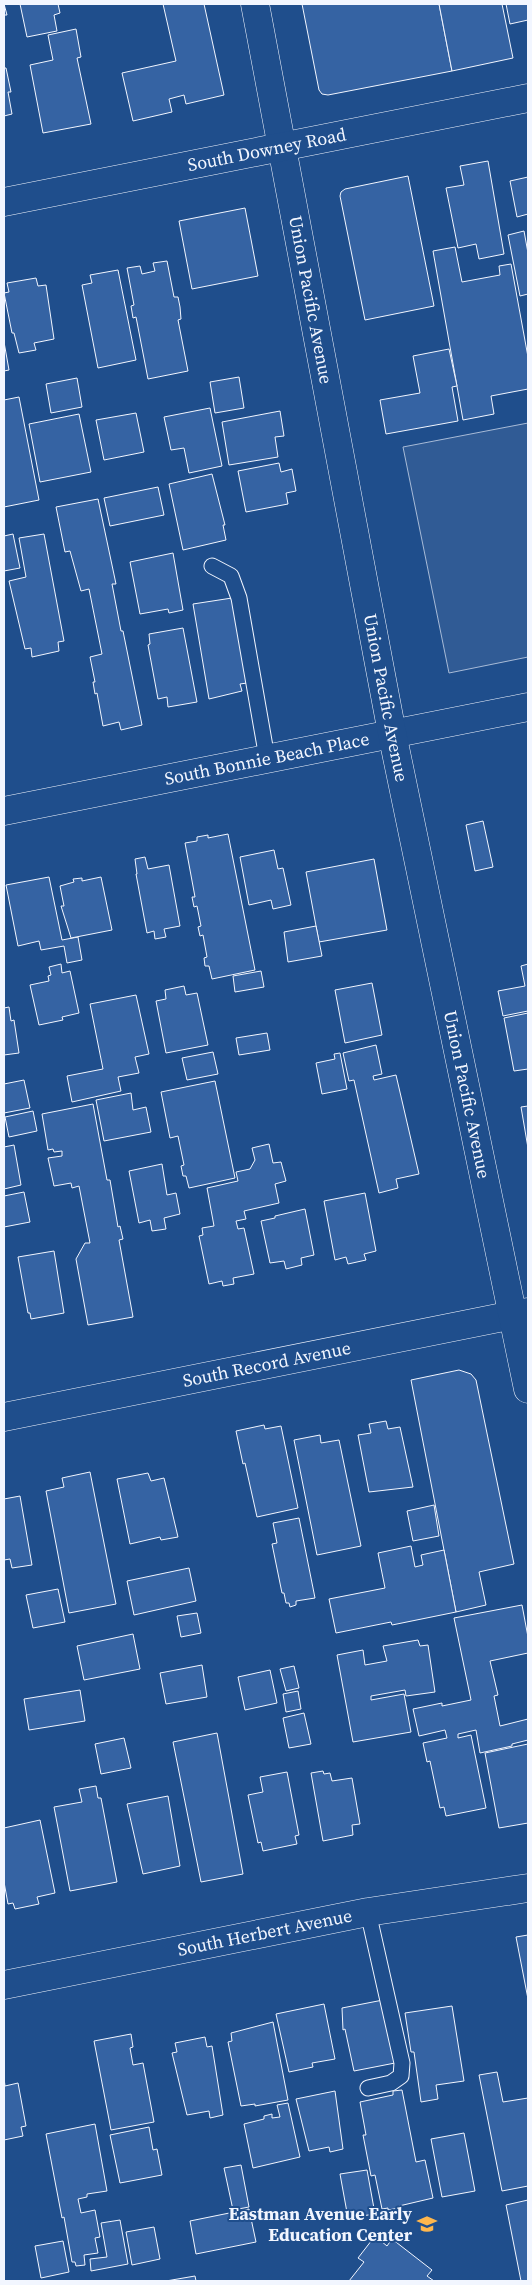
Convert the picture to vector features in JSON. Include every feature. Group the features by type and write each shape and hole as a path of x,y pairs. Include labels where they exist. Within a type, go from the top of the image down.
{"street":[{"name":"Union Pacific Avenue","path":"255,4 392,733 521,1313 528,1390"},
{"name":"South Downey Road","path":"4,202 528,98"},
{"name":"South Bonnie Beach Place","path":"4,811 528,707"},
{"name":"South Record Avenue","path":"4,1417 521,1313"},
{"name":"South Herbert Avenue","path":"4,1985 368,1912 528,1888"}],"lane":[{"path":"212,566 231,576 239,598 267,758"},
{"path":"368,1912 402,2064 401,2076 390,2083 368,2088"}],"shaded area":[{"path":"528,423 528,657 449,673 403,447"}],"building":[{"path":"4,4 7,15 4,15"},
{"path":"20,4 58,4 60,13 54,15 57,31 27,37"},
{"path":"163,4 204,4 224,95 186,104 184,95 169,99 172,112 133,121 122,73 176,61"},
{"path":"302,4 439,4 452,71 328,95 322,94 319,90"},
{"path":"439,4 502,4 513,58 452,71"},
{"path":"506,4 528,4 528,20 510,24"},
{"path":"76,29 81,57 77,58 91,124 43,133 30,65 53,60 48,35"},
{"path":"4,68 6,68 11,92 8,92 12,114 4,116"},
{"path":"488,161 504,254 479,259 476,244 458,248 446,188 464,185 460,166"},
{"path":"408,176 434,306 365,320 340,196 341,192 345,189"},
{"path":"528,177 528,214 517,217 510,181"},
{"path":"245,208 258,276 192,289 179,221"},
{"path":"524,231 528,253 528,294 520,296 508,235"},
{"path":"455,247 462,282 500,275 499,266 511,264 528,357 528,389 491,396 494,414 463,420 433,251"},
{"path":"167,261 174,297 178,297 180,307 181,319 178,320 188,371 148,379 136,317 133,318 131,306 134,305 127,268 140,266 142,274 155,271 153,263"},
{"path":"118,270 136,360 98,368 82,285 92,283 90,275"},
{"path":"36,278 38,286 46,285 54,339 34,343 36,350 19,353 14,333 12,333 4,293 9,292 7,283"},
{"path":"4,342 9,370 4,371"},
{"path":"449,349 457,386 452,387 458,421 386,434 380,400 420,393 413,356"},
{"path":"239,377 244,408 215,413 210,382"},
{"path":"77,378 82,407 51,413 46,384"},
{"path":"19,397 39,500 4,507 4,400"},
{"path":"210,408 222,466 189,473 184,448 171,450 164,417"},
{"path":"280,411 284,436 275,437 278,457 229,465 222,422"},
{"path":"136,413 144,452 104,460 96,420"},
{"path":"79,414 91,472 40,482 29,424"},
{"path":"279,463 281,472 292,469 296,491 286,493 288,504 246,512 238,471"},
{"path":"212,474 225,525 223,525 226,540 183,550 169,484"},
{"path":"158,487 164,515 110,526 104,498"},
{"path":"98,499 116,584 112,584 121,631 123,631 142,725 121,730 119,722 103,726 97,693 95,694 93,682 95,682 90,657 102,654 89,589 81,591 70,551 65,552 56,507"},
{"path":"13,534 20,568 4,571 4,536"},
{"path":"44,534 64,641 58,642 59,651 32,657 31,648 25,649 9,581 26,577 19,538"},
{"path":"173,553 183,610 169,613 168,609 140,614 130,562"},
{"path":"232,598 247,683 240,684 242,691 209,699 193,604"},
{"path":"183,628 197,702 168,707 167,697 158,699 148,645 150,644 149,634"},
{"path":"483,821 493,867 475,871 466,825"},
{"path":"228,834 255,970 212,979 209,966 205,966 204,958 207,957 203,935 200,936 198,927 201,926 197,906 194,907 192,897 195,897 185,843 197,841 197,837 208,835 208,838"},
{"path":"274,850 278,869 283,868 291,905 273,909 271,900 249,905 240,857"},
{"path":"145,857 148,869 169,865 180,926 164,929 166,937 155,939 154,931 147,933 135,859"},
{"path":"374,859 387,930 319,942 306,872"},
{"path":"49,877 62,940 78,937 82,960 67,963 64,946 41,950 39,941 18,946 6,885"},
{"path":"101,877 112,930 71,938 61,906 64,906 60,886 74,882 73,879 82,878 82,881"},
{"path":"316,926 322,956 288,962 284,932"},
{"path":"61,964 62,973 70,971 79,1013 62,1017 63,1020 39,1025 30,985 49,981 48,976 51,975 49,967"},
{"path":"528,964 528,1011 503,1016 498,991 525,986 521,966"},
{"path":"261,971 264,987 235,992 233,976"},
{"path":"372,983 382,1035 345,1043 335,990"},
{"path":"184,986 186,995 197,993 208,1045 166,1053 156,1001 166,999 165,990"},
{"path":"136,995 149,1054 135,1057 139,1073 118,1077 121,1091 72,1102 67,1076 103,1069 90,1004"},
{"path":"9,1007 11,1021 14,1020 19,1053 4,1055 4,1008"},
{"path":"528,1013 528,1069 514,1071 504,1018"},
{"path":"267,1033 270,1050 239,1055 236,1038"},
{"path":"376,1045 382,1074 373,1076 374,1080 396,1075 419,1174 396,1179 398,1188 379,1193 354,1080 349,1081 343,1053"},
{"path":"213,1052 218,1074 187,1080 182,1058"},
{"path":"340,1053 347,1089 322,1094 316,1063 335,1059 334,1054"},
{"path":"24,1080 30,1108 4,1113 4,1084"},
{"path":"215,1081 235,1178 189,1188 186,1176 183,1176 181,1166 184,1165 178,1136 170,1138 161,1092"},
{"path":"131,1093 133,1110 146,1107 151,1132 104,1141 96,1100"},
{"path":"93,1104 107,1180 110,1180 118,1227 120,1226 123,1239 119,1240 133,1317 88,1325 76,1259 85,1243 90,1243 79,1186 72,1188 71,1183 54,1186 48,1158 62,1156 62,1151 54,1152 53,1149 48,1150 42,1114"},
{"path":"528,1106 528,1148 521,1107"},
{"path":"33,1111 37,1131 9,1137 5,1117"},
{"path":"269,1144 273,1163 281,1162 286,1181 275,1184 279,1203 244,1211 246,1219 236,1221 238,1229 244,1228 254,1274 233,1278 234,1284 223,1286 222,1281 209,1284 199,1236 203,1235 202,1228 214,1226 207,1188 238,1181 236,1172 250,1169 255,1160 252,1148"},
{"path":"14,1145 21,1185 4,1189 4,1147"},
{"path":"162,1164 167,1195 176,1193 180,1214 164,1218 166,1229 152,1231 150,1220 139,1223 129,1171"},
{"path":"24,1192 30,1222 4,1227 4,1196"},
{"path":"365,1193 376,1251 364,1254 366,1260 348,1264 346,1257 335,1260 324,1201"},
{"path":"305,1209 314,1255 301,1258 302,1265 286,1269 284,1261 270,1263 261,1221"},
{"path":"54,1251 64,1313 31,1319 30,1313 28,1313 18,1257"},
{"path":"459,1370 471,1374 476,1380 514,1564 479,1572 486,1605 456,1612 411,1380"},
{"path":"386,1421 388,1429 400,1427 413,1487 369,1492 358,1435 371,1433 369,1424"},
{"path":"264,1425 265,1429 281,1426 298,1508 257,1517 236,1431"},
{"path":"320,1435 321,1443 339,1440 361,1546 317,1555 294,1440"},
{"path":"90,1472 116,1604 69,1613 46,1491 64,1487 62,1478"},
{"path":"148,1473 151,1481 164,1478 178,1537 161,1540 160,1537 130,1544 117,1479"},
{"path":"20,1496 32,1565 12,1568 10,1559 4,1560 4,1499"},
{"path":"434,1505 439,1536 413,1541 407,1511"},
{"path":"299,1518 315,1598 296,1601 296,1605 290,1607 289,1603 286,1603 284,1593 282,1593 272,1544 277,1543 273,1523"},
{"path":"411,1546 415,1567 423,1565 421,1555 444,1550 456,1612 392,1625 391,1622 336,1633 329,1599 385,1588 378,1553"},
{"path":"189,1568 196,1601 134,1615 127,1581"},
{"path":"58,1589 65,1622 33,1628 26,1595"},
{"path":"522,1605 528,1637 528,1653 490,1661 498,1695 494,1696 500,1726 528,1719 528,1740 512,1744 512,1746 480,1753 476,1730 458,1734 458,1738 471,1735 486,1808 446,1816 444,1807 440,1808 430,1761 427,1762 423,1743 447,1738 445,1730 419,1736 413,1709 471,1700 454,1618"},
{"path":"197,1613 201,1633 181,1637 177,1616"},
{"path":"133,1634 140,1669 84,1680 77,1646"},
{"path":"418,1640 420,1646 428,1645 435,1692 406,1696 405,1690 371,1696 371,1700 404,1694 411,1732 353,1742 337,1655 363,1650 365,1665 387,1661 383,1646"},
{"path":"202,1665 207,1697 166,1704 160,1673"},
{"path":"294,1666 299,1688 286,1691 280,1669"},
{"path":"270,1670 277,1703 245,1710 238,1677"},
{"path":"80,1690 85,1721 29,1730 24,1699"},
{"path":"298,1691 301,1709 286,1712 283,1694"},
{"path":"304,1713 311,1744 289,1748 283,1718"},
{"path":"217,1733 243,1874 201,1882 173,1742"},
{"path":"124,1738 131,1768 101,1774 95,1744"},
{"path":"528,1744 528,1823 499,1828 485,1753"},
{"path":"323,1771 324,1774 330,1773 332,1781 352,1778 360,1824 352,1825 353,1835 323,1841 311,1773"},
{"path":"287,1772 299,1835 295,1836 297,1844 263,1851 261,1842 258,1843 248,1795 263,1792 260,1777"},
{"path":"96,1786 98,1798 101,1798 117,1882 70,1891 54,1807 82,1802 79,1789"},
{"path":"168,1796 180,1866 143,1874 127,1804"},
{"path":"40,1820 55,1893 37,1897 39,1904 15,1909 13,1903 8,1904 4,1882 4,1828"},
{"path":"528,1935 528,1999 516,1937"},
{"path":"383,2000 395,2063 354,2071 345,2029 343,2030 342,2008"},
{"path":"324,2004 335,2059 312,2063 313,2067 289,2072 276,2014"},
{"path":"452,2006 464,2081 436,2085 438,2099 421,2102 414,2052 411,2052 405,2013"},
{"path":"273,2022 288,2100 255,2106 255,2104 241,2106 228,2042 232,2041 231,2033"},
{"path":"131,2034 133,2047 130,2048 133,2065 143,2063 154,2122 111,2130 94,2041"},
{"path":"205,2037 207,2047 212,2046 223,2115 210,2118 209,2111 187,2115 172,2053 177,2052 175,2043"},
{"path":"497,2072 503,2102 528,2098 528,2186 502,2191 479,2075"},
{"path":"4,2078 5,2086 18,2083 26,2126 21,2127 23,2136 4,2140"},
{"path":"402,2090 416,2162 425,2160 433,2198 388,2210 388,2208 382,2209 375,2175 371,2176 363,2135 366,2135 360,2102 393,2095 393,2091"},
{"path":"335,2091 343,2149 330,2152 329,2147 309,2151 296,2099"},
{"path":"288,2103 300,2157 253,2168 244,2124 264,2119 264,2116 272,2114 272,2118 280,2117 277,2105"},
{"path":"95,2124 107,2191 87,2194 87,2197 78,2199 81,2213 95,2210 100,2237 95,2238 98,2253 84,2255 85,2265 76,2266 75,2262 72,2262 64,2217 62,2218 46,2134"},
{"path":"149,2127 153,2150 157,2149 162,2175 120,2183 110,2135"},
{"path":"464,2133 475,2191 442,2197 431,2139"},
{"path":"241,2165 249,2207 233,2210 224,2168"},
{"path":"367,2170 375,2214 348,2218 340,2174"},
{"path":"528,2200 528,2281 521,2281 506,2205"},
{"path":"249,2209 256,2242 196,2254 190,2221"},
{"path":"120,2220 128,2264 91,2271 90,2259 107,2257 101,2223"},
{"path":"154,2227 160,2259 132,2265 126,2232"},
{"path":"375,2236 387,2246 392,2239 432,2270 427,2276 434,2281 349,2281 364,2262 358,2258"},
{"path":"63,2241 69,2272 41,2278 35,2246"},
{"path":"195,2276 196,2281 166,2281"}],"place":[{"name":"Eastman Avenue Early Education Center","path":"427,2224"}]}
